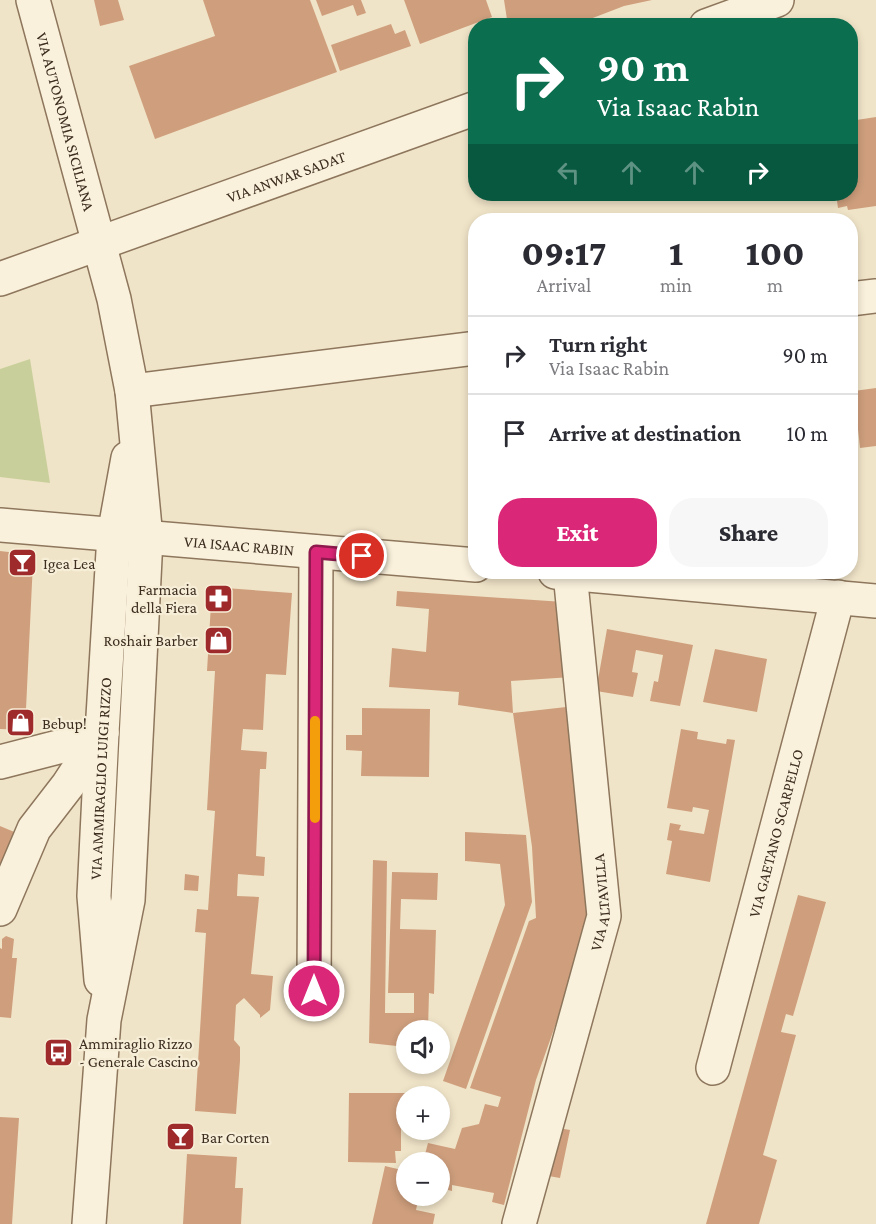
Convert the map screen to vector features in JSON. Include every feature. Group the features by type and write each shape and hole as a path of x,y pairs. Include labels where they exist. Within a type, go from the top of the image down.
{"street":[{"name":"VIA AUTONOMIA SICILIANA","path":"33,0 114,299 132,392 134,433"},
{"path":"728,18 777,0"},
{"name":"VIA ANWAR SADAT","path":"0,279 468,111"},
{"path":"858,298 876,296"},
{"path":"132,392 468,349"},
{"name":"VIA AMMIRAGLIO LUIGI RIZZO","path":"104,1020 94,896 102,733 114,535 134,433"},
{"name":"VIA AMMIRAGLIO LUIGI RIZZO","path":"89,1224 104,1020 128,900 146,538 134,433"},
{"name":"VIA ISAAC RABIN","path":"0,525 468,564"},
{"path":"314,991 316,552"},
{"name":"VIA ALTAVILLA","path":"519,1224 604,916 564,579"},
{"path":"640,579 876,601"},
{"name":"VIA GAETANO SCARPELLO","path":"713,1068 838,597"},
{"path":"0,762 70,744 102,733"},
{"path":"0,909 34,829 68,785 102,733"}],"green space":[{"path":"30,359 50,483 0,477 0,369"}],"building":[{"path":"94,0 118,0 124,20 100,26"},
{"path":"203,0 310,0 337,72 155,139 129,66 215,36"},
{"path":"316,0 361,0 366,13 357,16 353,5 322,16"},
{"path":"404,0 486,0 492,17 468,18 468,26 420,44"},
{"path":"504,0 652,0 624,6 593,18 507,18"},
{"path":"391,24 395,34 405,30 411,46 340,71 331,45"},
{"path":"876,117 876,206 848,210 847,206 838,208 837,201 858,201 858,120"},
{"path":"876,388 876,446 860,448 858,390"},
{"path":"0,551 26,554 33,562 25,730 0,729"},
{"path":"212,587 292,593 286,675 266,674 263,730 243,729 241,750 267,752 266,769 260,769 256,856 265,857 264,876 238,874 237,896 259,897 251,974 273,976 270,1010 260,1018 260,1015 244,998 236,1005 234,1040 240,1047 240,1061 236,1114 195,1111 206,933 195,932 197,909 208,910 215,811 207,810 215,671 207,671"},
{"path":"397,591 564,602 572,677 511,681 513,713 458,705 459,692 389,687 392,648 426,652 429,609 396,606"},
{"path":"607,629 693,645 680,706 650,701 654,681 658,682 663,655 636,650 632,672 638,673 633,697 596,691"},
{"path":"715,649 767,659 757,712 703,702"},
{"path":"575,706 597,907 536,1080 504,1205 492,1202 494,1193 452,1185 452,1191 450,1190 450,1152 426,1152 428,1143 455,1149 462,1128 479,1124 485,1104 498,1107 501,1097 470,1088 529,921 536,918 532,847 513,713"},
{"path":"362,708 430,709 429,777 361,776 362,751 346,750 346,735 362,735"},
{"path":"681,729 698,732 697,739 726,744 727,739 735,740 710,882 666,874 672,841 667,840 670,823 681,825 679,830 704,834 709,810 693,807 692,812 667,808"},
{"path":"0,826 19,834 0,879"},
{"path":"465,832 526,835 532,902 466,1089 443,1081 445,1074 450,1074 450,1061 505,905 500,864 465,861"},
{"path":"373,860 387,861 385,1013 414,1013 414,993 388,993 392,872 438,873 437,900 401,899 400,929 436,930 434,994 429,993 428,1020 396,1020 396,1046 369,1043"},
{"path":"185,874 199,876 198,891 184,890"},
{"path":"798,895 826,902 793,1016 786,1014 781,1032 796,1035 763,1155 777,1160 759,1224 706,1224"},
{"path":"6,936 14,939 12,958 17,958 11,1018 0,1017 0,948 2,949 2,939"},
{"path":"349,1093 396,1093 396,1140 401,1140 401,1151 395,1151 396,1163 348,1162"},
{"path":"0,1117 19,1118 12,1224 0,1224"},
{"path":"548,1126 570,1130 560,1178 537,1174"},
{"path":"187,1154 237,1157 235,1188 243,1188 241,1224 183,1224"},
{"path":"385,1166 396,1169 396,1206 417,1206 416,1210 435,1214 433,1224 372,1224"}],"slow traffic":[{"path":"315,721 315,818"}],"place":[{"name":"Igea Lea","path":"22,563"},
{"name":"Farmacia della Fiera","path":"218,598"},
{"name":"Roshair Barber","path":"219,640"},
{"name":"Bebup!","path":"21,723"},
{"name":"Ammiraglio Rizzo - Generale Cascino","path":"58,1052"},
{"name":"Bar Corten","path":"180,1137"}],"route":[{"path":"314,991 316,552 362,556"}]}
